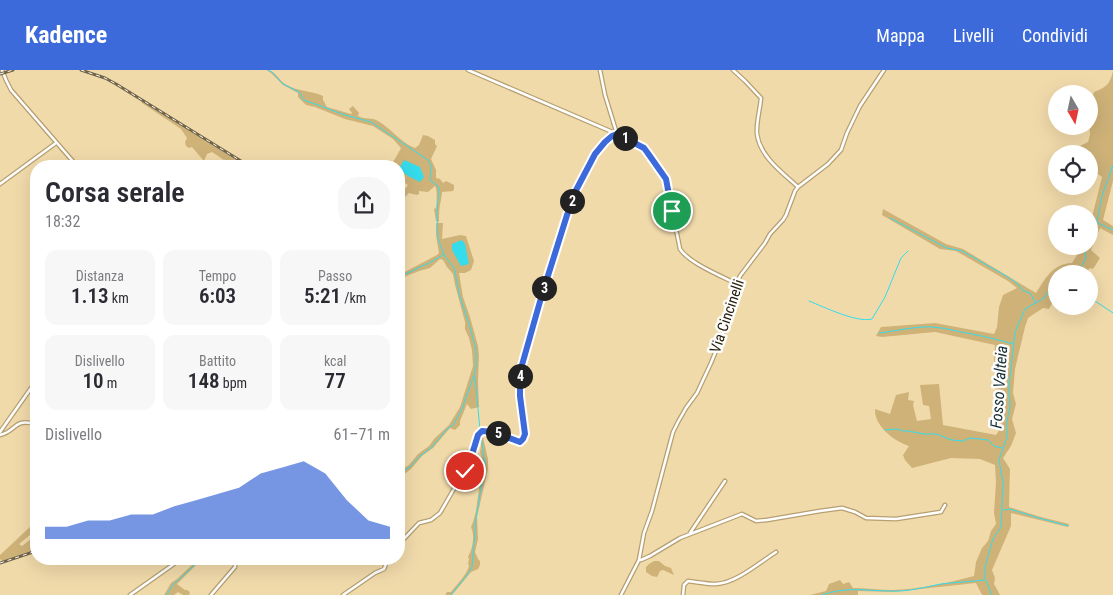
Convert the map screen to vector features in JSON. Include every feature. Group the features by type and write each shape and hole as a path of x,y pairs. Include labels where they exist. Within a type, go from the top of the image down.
{"street":[{"path":"2,70 11,90 71,160"},
{"path":"468,70 617,134 644,148 666,179 680,249 683,254 737,284"},
{"path":"600,70 605,95 617,134"},
{"path":"733,70 761,98 757,133 760,148 798,187"},
{"name":"Via Cincinelli","path":"622,594 639,560 644,533 652,511 673,432 697,393 711,363 731,314 737,284 770,234 783,220 798,187 828,164 841,150 860,106 884,70"},
{"path":"405,538 419,523 431,520 440,513 470,461 480,432 493,432 520,442 523,439 525,434 520,396 520,372 543,289 573,196 595,154 605,142 617,134"},
{"path":"33,160 56,143"},
{"path":"0,184 30,162"},
{"path":"30,390 0,433 6,434 22,422 30,423"},
{"path":"689,534 725,481"},
{"path":"639,560 650,556 673,541 742,514 756,521 842,508 866,518 896,519 941,512 945,505"},
{"path":"683,595 684,585 688,581 713,584 725,582 776,552"},
{"path":"130,595 172,565"},
{"path":"211,595 235,565"},
{"path":"343,595 384,569 386,565"}],"shaded area":[{"path":"266,70 272,71 290,87 323,96 327,107 351,114 349,109 353,106 359,113 358,116 378,121 410,146 415,148 419,145 423,135 435,140 437,146 431,159 436,170 436,178 440,179 443,183 446,181 454,185 453,191 442,192 439,222 436,221 434,209 436,208 437,200 435,186 428,192 419,191 417,195 409,193 405,197 405,189 408,185 405,183 405,160 394,160 401,148 393,139 373,126 345,119 306,105 298,97 298,93 283,85"},
{"path":"1113,71 1113,181 1103,220 1113,226 1113,235 1100,228 1098,233 1098,205 1095,205 1102,177 1098,174 1098,145 1082,145 1088,142 1090,135 1098,135 1098,90 1111,79"},
{"path":"141,101 236,160 224,160 212,152 207,154 203,160 192,147 186,146 187,138 181,129"},
{"path":"883,209 946,244 963,249 1036,293 1048,276 1048,309 1043,308 1028,318 1025,327 1015,369 1013,393 1016,404 1012,419 1016,433 1011,446 1003,458 1010,469 1009,507 1069,524 1068,527 1011,513 1011,526 992,570 995,578 994,584 1000,595 982,595 976,583 892,592 858,591 858,595 810,595 826,591 829,584 840,580 843,584 849,582 853,588 892,590 934,585 974,576 976,562 996,524 994,513 995,465 980,459 951,458 912,468 903,455 909,446 891,437 881,427 875,409 890,414 896,395 909,392 908,400 914,401 913,405 917,421 931,419 929,406 923,405 920,385 939,384 943,425 996,435 1002,426 1000,419 1004,402 1002,394 990,384 993,381 996,382 995,345 935,332 876,336 881,327 935,323 994,334 1003,295 1017,288 956,251 940,249 882,215"},
{"path":"436,223 443,223 442,239 460,235 466,236 474,261 471,270 459,273 463,297 478,346 479,407 471,409 467,404 460,425 455,430 450,428 433,448 405,474 405,467 449,425 460,407 473,366 472,350 465,329 453,274 443,260 440,259 430,268 405,277 405,272 439,253"},
{"path":"1077,255 1097,255 1100,258 1096,265 1062,265 1072,263"},
{"path":"482,433 488,459 488,469 477,517 478,539 475,552 480,565 478,569 471,572 452,595 445,595 447,592 451,592 459,583 469,566 468,557 473,538 471,527 476,511 484,465 480,452 480,436"},
{"path":"30,527 30,535 19,544 22,546 30,540 30,551 2,561 0,555"},
{"path":"654,561 659,561 671,568 674,575 663,570 660,571 657,577 646,572 646,567"},
{"path":"192,565 196,565 177,584 190,592 189,595 183,595 178,592 174,595 164,595 171,583"}],"water":[{"path":"405,160 420,167 424,177 420,182 405,174"},
{"path":"462,240 465,244 469,264 461,266 452,250 452,244"}],"waterway":[{"path":"268,70 283,84 299,92 304,100 371,122 428,160 431,166 430,180 439,187 438,239 444,255 454,268 460,297 476,350 476,366 462,409 453,425 447,429 432,447 405,470"},
{"name":"Fosso Valteia","path":"1098,216 1102,196 1113,165"},
{"path":"890,218 947,248 962,251 1008,277 1019,285 1022,290 1030,293 1036,303"},
{"path":"1098,223 1113,230"},
{"path":"809,301 849,317 866,320 872,319 885,297 901,258 908,251"},
{"path":"405,274 443,255"},
{"name":"Fosso Valteia","path":"1082,265 1086,255"},
{"name":"Fosso Valteia","path":"992,595 984,576 993,539 1001,527 1003,483 999,460 1007,437 1007,421 1010,407 1009,386 1015,332 1025,309 1044,298 1048,292"},
{"path":"1098,303 1113,313"},
{"path":"879,333 933,327 1013,344"},
{"path":"451,595 472,567 476,519 485,463 475,377"},
{"path":"885,430 897,429 924,434 936,434 952,440 963,441 970,438 988,440 994,446 1002,448"},
{"path":"1004,510 1010,509 1068,526"},
{"path":"167,595 172,586 195,565"},
{"path":"822,595 848,590 904,591 941,584 984,580"}],"railway":[{"path":"0,74 13,70"},
{"path":"81,70 116,84 239,160"},
{"path":"0,563 30,553"}],"route":[{"path":"465,471 475,448 478,435 482,431 493,432 520,442 523,439 525,434 520,396 520,372 528,340 573,196 600,147 617,134 644,148 666,179 672,211"}]}
